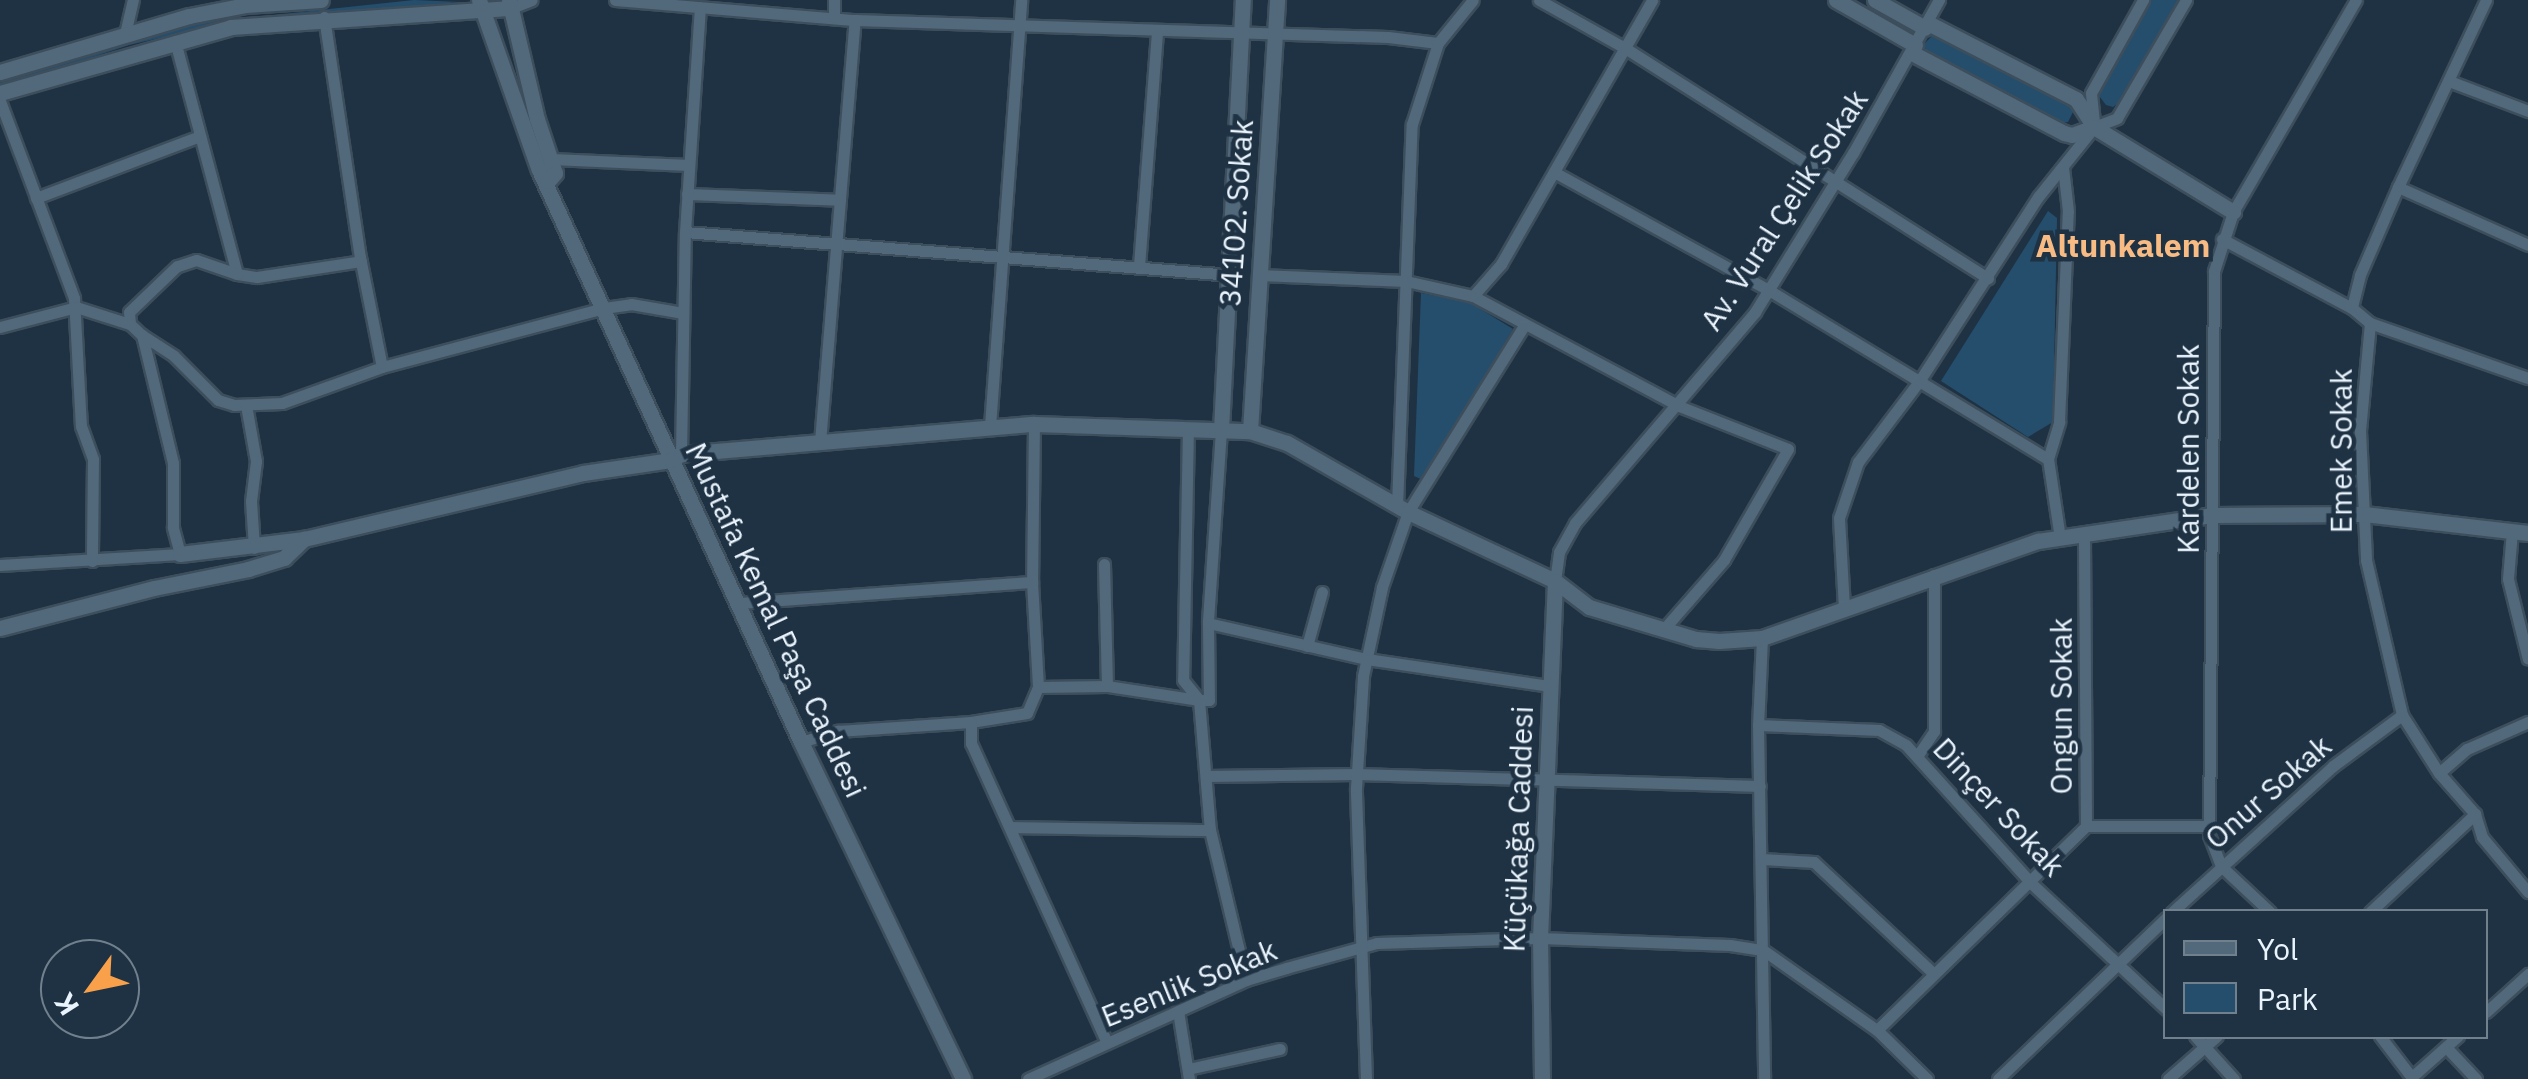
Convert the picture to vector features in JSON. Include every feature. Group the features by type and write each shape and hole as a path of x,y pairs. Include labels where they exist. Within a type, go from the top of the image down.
{"street":[{"path":"125,34 133,0"},
{"path":"0,72 125,34 245,5 321,0"},
{"path":"0,92 231,27 531,0"},
{"path":"615,0 855,20 1242,35 1388,36 1438,43"},
{"path":"812,15 813,0"},
{"path":"834,0 834,17"},
{"path":"990,426 1021,0"},
{"name":"34102. Sokak","path":"1221,430 1243,0"},
{"name":"34102. Sokak","path":"1250,431 1277,0"},
{"path":"1366,1079 1365,948 1356,774 1367,660 1402,509 1412,124 1438,43 1472,0"},
{"path":"1539,0 1625,48 1988,278"},
{"path":"1473,296 1501,264 1652,0"},
{"path":"1836,0 1914,49 2072,135 2117,118 2186,0"},
{"path":"1875,0 2076,99 2085,106 2094,127 2233,212"},
{"name":"Av. Vural Çelik Sokak","path":"1555,581 1559,552 1576,523 1755,312 1914,49 1939,0"},
{"name":"Kardelen Sokak","path":"2221,866 2209,826 2214,272 2233,212 2356,0"},
{"path":"2352,308 2360,275 2398,187 2486,0"},
{"path":"1844,608 1839,518 1845,490 1858,462 1920,380 2063,166 2094,127 2091,93 2137,2"},
{"name":"Mustafa Kemal Paşa Caddesi","path":"479,3 539,170 548,181 802,742 963,1079"},
{"path":"510,4 556,173 548,181"},
{"path":"676,457 687,194 700,7"},
{"path":"324,18 361,261 382,367"},
{"path":"820,442 855,20"},
{"path":"1139,266 1157,32"},
{"path":"175,41 238,274"},
{"path":"2449,81 2528,111"},
{"path":"0,102 76,307 81,426 93,460 92,561"},
{"path":"36,198 200,136"},
{"path":"551,160 689,166"},
{"path":"2060,538 2048,459 2059,422 2068,211 2063,166"},
{"path":"1554,172 1767,289 2048,459"},
{"path":"2398,187 2528,245"},
{"path":"687,194 840,200"},
{"path":"685,232 1231,275"},
{"path":"2222,239 2352,308 2370,323 2528,378"},
{"path":"130,324 129,312 178,266 196,260 257,277 361,261"},
{"path":"1260,275 1406,281 1473,296 1679,406 1788,450 1724,560 1664,630"},
{"path":"0,328 76,307 130,324 174,356 218,400 246,405 282,403 382,367 604,308 632,304 682,312"},
{"name":"Emek Sokak","path":"2370,323 2360,431 2366,560 2402,715 2439,773 2475,814 2482,837 2528,892"},
{"path":"1402,509 1524,326"},
{"path":"142,335 173,463 173,527 180,554"},
{"path":"246,405 256,461 250,501 254,548"},
{"path":"802,742 838,731 970,722 1027,713 1038,686 1032,582 1034,424"},
{"path":"0,565 254,548 582,473 676,457 990,426 1188,428 1250,431 1310,454 1402,509 1555,581 1589,607 1664,630 1719,641 1762,638 2009,549 2213,515 2364,514 2520,532 2508,578 2528,659"},
{"path":"1188,428 1183,680 1200,700 1210,830 1246,980"},
{"path":"1038,686 1107,686 1209,700 1208,623 1221,430"},
{"name":"Ongun Sokak","path":"1877,1030 1933,973 2032,884 2086,826 2084,534"},
{"path":"0,628 154,588 248,570 284,558 304,539"},
{"path":"1104,564 1107,686"},
{"path":"1918,755 1934,731 1934,575"},
{"name":"Küçükağa Caddesi","path":"1542,1079 1540,938 1555,581"},
{"path":"738,603 1032,582"},
{"path":"1307,646 1322,592"},
{"path":"1208,623 1367,660 1550,686"},
{"path":"1762,638 1758,725 1764,1079"},
{"name":"Onur Sokak","path":"2175,909 2333,766 2402,715"},
{"path":"970,722 971,744 978,764 1012,827 1108,1044"},
{"path":"2439,773 2467,749 2528,722"},
{"name":"Dinçer Sokak","path":"1758,725 1879,730 1918,755 2032,884 2163,1006"},
{"path":"1206,776 1356,774 1760,786"},
{"path":"2373,909 2475,814"},
{"path":"2086,826 2209,826"},
{"path":"1012,827 1210,830"},
{"path":"1762,858 1814,862 1933,973"},
{"path":"2221,866 2267,909"},
{"path":"1998,1079 2163,921"},
{"name":"Esenlik Sokak","path":"1028,1079 1246,980 1378,943 1540,938 1730,944 1763,950 1877,1030 1927,1079"},
{"path":"2488,1010 2528,974"},
{"path":"1178,1011 1188,1074 1280,1049"},
{"path":"2198,1039 2234,1079"},
{"path":"2168,1079 2214,1039"},
{"path":"2382,1039 2413,1077 2455,1039"},
{"path":"2446,1048 2476,1079"}],"green space":[{"path":"414,0 460,2 220,24 129,45 0,88 0,82 187,24"},
{"path":"2150,0 2179,0 2120,102 2113,107 2106,105 2096,92"},
{"path":"1935,33 2071,104 2073,112 2068,122 2059,123 1930,56 1923,45"},
{"path":"2048,211 2057,218 2053,422 2028,437 1941,381"},
{"path":"1421,293 1469,302 1513,329 1423,480 1414,476"}],"district":[{"name":"Altunkalem","path":"2123,245"}]}
